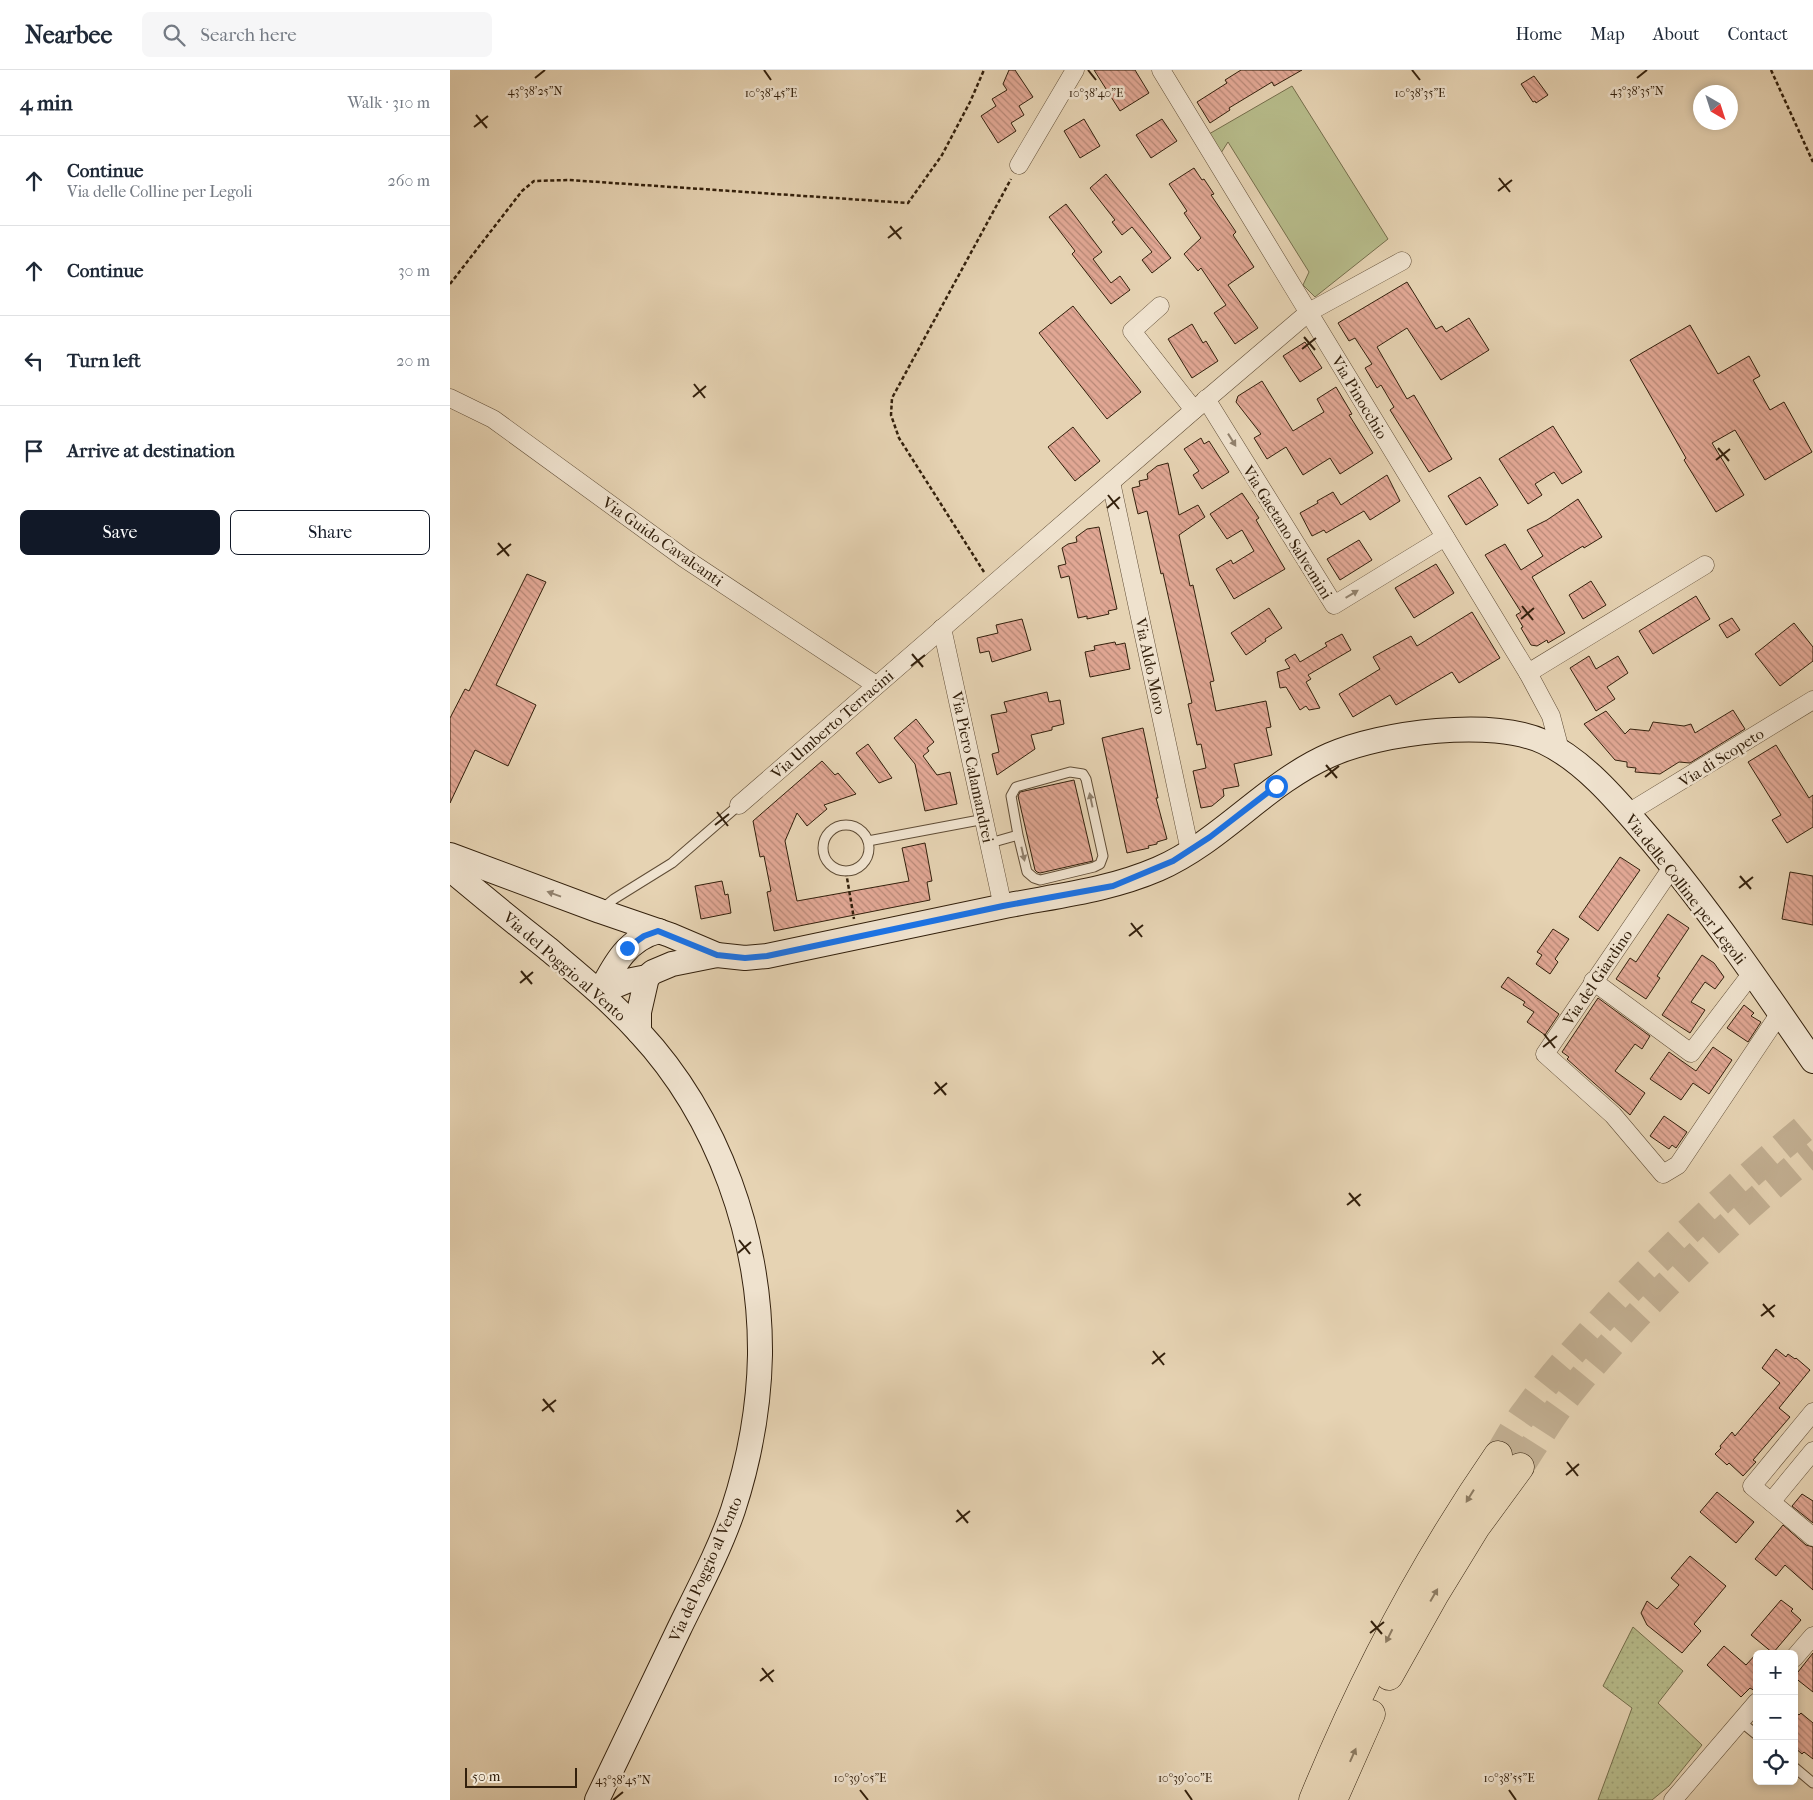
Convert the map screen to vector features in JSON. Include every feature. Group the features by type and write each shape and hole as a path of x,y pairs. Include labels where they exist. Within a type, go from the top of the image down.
{"highway":[{"path":"1313,1800 1354,1706 1414,1589 1471,1494 1509,1461 1476,1527 1435,1594 1389,1676 1333,1800"}],"street":[{"path":"1019,165 1075,70"},
{"name":"Via Pinocchio","path":"1161,70 1528,673 1551,716 1560,750"},
{"name":"Via Umberto Terracini","path":"739,805 1200,404 1310,312 1402,261"},
{"path":"1160,306 1132,331 1200,404"},
{"name":"Via Guido Cavalcanti","path":"450,398 493,419 684,558 876,685"},
{"name":"Via Gaetano Salvemini","path":"1200,404 1334,605 1445,537"},
{"name":"Via Aldo Moro","path":"1111,482 1190,851"},
{"path":"1528,673 1705,565"},
{"name":"Via Piero Calamandrei","path":"942,628 1003,906"},
{"name":"Via di Scopeto","path":"1628,814 1813,700"},
{"name":"Via delle Colline per Legoli","path":"717,955 745,958 767,956 1003,906 1113,886 1158,869 1190,851 1293,774 1312,763 1354,745 1400,735 1473,729 1523,735 1541,741 1560,750 1583,768 1628,814 1673,866 1752,973 1813,1061"},
{"path":"450,855 658,931 717,955"},
{"name":"Via del Giardino","path":"1673,866 1544,1054 1612,1115 1663,1174 1678,1165 1780,1013"},
{"name":"Via del Poggio al Vento","path":"450,869 600,992 639,1032 666,1064 696,1108 714,1146 741,1217 751,1262 758,1308 759,1366 756,1404 742,1476 731,1514 708,1569 597,1800"},
{"path":"600,992 615,964 631,944 644,936 658,931"},
{"path":"600,992 627,981 647,977 653,972 672,964 717,955"},
{"path":"1593,981 1691,1053 1752,973"},
{"path":"639,1032 639,1012 647,977"},
{"path":"1813,1412 1752,1486 1813,1537"},
{"path":"1771,1502 1813,1451"},
{"path":"1798,1653 1813,1636"},
{"path":"1673,1800 1753,1707"}],"lane":[{"path":"1070,772 1082,774 1086,779 1103,856 1100,864 1040,880 1034,878 1027,872 1018,835 1011,796 1016,786 1070,772"},
{"name":"Via Umberto Terracini","path":"600,911 614,899 672,863 739,805"},
{"path":"868,841 985,819"},
{"path":"838,826 853,826 865,834 868,841 868,855 865,862 860,867 846,872 832,867 823,856 823,841 826,834 838,826"},
{"path":"990,843 1018,835"},
{"path":"1741,1722 1753,1732"},
{"path":"1798,1770 1813,1783"}],"path":[{"path":"450,284 522,191 534,181 569,180 908,203 942,155 970,102 984,70"},
{"path":"1771,70 1813,162"},
{"path":"992,584 899,438 891,416 892,398 1019,165"},
{"path":"846,872 857,937"}],"green space":[{"path":"1292,86 1388,239 1315,297 1303,285 1309,272 1228,142 1221,153 1209,134"},
{"path":"1633,1627 1683,1671 1658,1703 1702,1745 1669,1786 1652,1800 1598,1800 1632,1708 1603,1686"}],"building":[{"path":"1009,70 1015,70 1033,97 1019,106 1024,115 1011,123 1016,131 998,143 981,116 996,106 992,99 1007,90 1003,84"},
{"path":"1094,70 1135,70 1149,93 1120,111"},
{"path":"1241,70 1302,70 1274,86 1272,82 1229,108 1230,110 1210,123 1197,102 1227,83 1225,80"},
{"path":"1534,76 1548,95 1536,103 1535,101 1533,102 1521,84"},
{"path":"1084,119 1100,146 1080,158 1064,131"},
{"path":"1162,119 1177,141 1151,158 1136,135"},
{"path":"1194,168 1214,194 1211,195 1236,232 1233,235 1254,267 1228,285 1258,328 1235,344 1214,313 1226,305 1201,268 1198,271 1184,254 1201,238 1184,213 1187,211 1169,184"},
{"path":"1106,174 1171,258 1152,273 1142,260 1152,252 1132,227 1122,235 1112,222 1115,220 1090,188"},
{"path":"1066,204 1102,252 1093,259 1111,283 1120,276 1130,290 1111,304 1072,254 1075,251 1049,217"},
{"path":"1407,282 1436,329 1442,326 1446,332 1469,318 1489,350 1441,380 1407,328 1377,347 1407,399 1414,395 1452,459 1429,472 1390,410 1394,407 1381,385 1377,388 1365,368 1372,364 1355,338 1349,341 1338,323"},
{"path":"1073,306 1141,392 1107,419 1039,333"},
{"path":"1192,324 1203,343 1206,341 1218,361 1192,378 1168,339"},
{"path":"1690,325 1718,374 1749,356 1760,376 1753,380 1770,410 1784,402 1812,452 1765,480 1735,430 1712,443 1744,495 1716,512 1684,460 1686,458 1630,360"},
{"path":"1305,342 1322,368 1300,382 1283,356"},
{"path":"1262,381 1293,431 1324,412 1317,399 1336,387 1352,414 1349,415 1373,453 1340,474 1330,458 1303,475 1286,447 1267,459 1254,438 1261,434 1236,402 1238,396"},
{"path":"1553,426 1582,472 1562,484 1554,472 1535,484 1542,495 1528,504 1499,459"},
{"path":"1073,427 1100,461 1075,481 1048,447"},
{"path":"1201,438 1204,444 1209,441 1229,472 1202,489 1193,475 1199,471 1184,449"},
{"path":"1168,463 1179,515 1198,505 1205,517 1179,535 1190,586 1193,585 1214,681 1210,682 1216,711 1266,701 1271,727 1266,728 1272,755 1234,764 1239,786 1223,789 1224,796 1212,806 1201,808 1193,771 1206,768 1201,744 1197,745 1188,704 1192,703 1147,511 1138,514 1132,488 1140,486 1139,481 1148,479 1147,474 1157,466"},
{"path":"1387,475 1400,501 1370,520 1364,511 1326,533 1324,530 1312,536 1300,513 1333,492 1341,505"},
{"path":"1480,477 1498,505 1466,525 1448,496"},
{"path":"1242,493 1259,518 1256,520 1285,569 1234,599 1216,569 1231,560 1233,564 1254,551 1242,530 1227,539 1210,514"},
{"path":"1578,499 1602,537 1584,548 1583,546 1532,577 1565,633 1548,643 1547,640 1537,646 1531,645 1516,615 1521,612 1485,555 1505,544 1521,570 1543,556 1527,530 1547,520"},
{"path":"1099,527 1117,609 1108,611 1109,614 1087,619 1087,616 1078,618 1069,576 1061,578 1058,566 1066,564 1062,548 1077,542 1076,537 1087,529"},
{"path":"1359,540 1372,560 1340,580 1327,559"},
{"path":"1436,564 1454,593 1414,618 1395,588"},
{"path":"527,574 546,582 496,685 536,705 508,766 475,750 450,803 450,718 465,689 469,691"},
{"path":"1591,581 1606,605 1583,619 1569,595"},
{"path":"1696,596 1710,619 1653,654 1639,631"},
{"path":"1269,608 1282,628 1246,655 1231,633"},
{"path":"1472,612 1500,658 1459,683 1452,672 1396,705 1390,695 1353,717 1339,694 1380,669 1373,657 1411,636 1417,646"},
{"path":"1732,618 1740,630 1727,638 1719,625"},
{"path":"1022,619 1031,650 992,662 989,651 980,653 977,638 998,633 996,625"},
{"path":"1794,623 1813,647 1813,661 1780,686 1755,654"},
{"path":"1342,634 1351,650 1308,675 1311,679 1306,682 1320,708 1309,710 1306,706 1300,710 1286,687 1280,688 1277,672 1290,668 1285,660 1295,654 1300,662 1327,646 1325,643"},
{"path":"1115,642 1116,645 1125,643 1130,669 1090,677 1085,652 1095,650 1094,646"},
{"path":"1589,656 1596,669 1618,656 1628,673 1607,687 1615,699 1596,711 1570,668"},
{"path":"1047,692 1049,702 1060,700 1064,724 1052,727 1052,730 1031,735 1035,749 997,775 992,754 999,752 991,715 1007,712 1004,702"},
{"path":"1733,710 1745,729 1690,763 1679,762 1660,774 1635,772 1636,768 1627,767 1627,762 1615,760 1584,724 1606,711 1625,734 1630,729 1649,731 1653,722 1684,726 1691,724 1695,733"},
{"path":"916,719 934,742 927,748 929,751 923,756 937,775 950,772 957,804 925,811 915,764 894,738"},
{"path":"1143,728 1158,798 1156,798 1167,839 1148,846 1149,848 1127,853 1102,738"},
{"path":"868,744 892,778 879,783 856,753"},
{"path":"1776,745 1809,798 1813,795 1813,827 1787,843 1772,820 1781,815 1748,762"},
{"path":"822,761 835,775 838,773 856,794 824,805 827,809 807,826 797,813 785,841 797,901 909,881 902,848 925,843 932,881 927,882 930,900 774,931 767,892 771,891 764,856 760,857 753,821"},
{"path":"1074,780 1093,861 1040,873 1037,872 1018,796 1020,792"},
{"path":"1620,857 1640,870 1598,931 1579,917"},
{"path":"1790,872 1813,876 1813,925 1782,919"},
{"path":"722,881 725,895 728,894 731,913 701,919 695,886"},
{"path":"1668,914 1689,928 1657,976 1660,978 1646,999 1616,979 1630,958 1636,962"},
{"path":"1553,929 1569,939 1555,959 1558,962 1550,974 1536,964 1542,955 1537,952"},
{"path":"1702,955 1714,963 1724,977 1715,989 1705,982 1691,1002 1705,1010 1690,1033 1662,1015"},
{"path":"1508,977 1559,1014 1545,1035 1527,1022 1534,1012 1523,1005 1525,1002 1501,987"},
{"path":"1598,998 1650,1036 1642,1049 1635,1044 1615,1071 1645,1093 1630,1115 1567,1059 1569,1057 1562,1052"},
{"path":"1744,1005 1754,1013 1751,1016 1761,1022 1748,1042 1727,1028"},
{"path":"1713,1047 1732,1060 1709,1094 1693,1083 1681,1100 1650,1079 1669,1052 1696,1071"},
{"path":"1664,1116 1687,1132 1676,1148 1672,1145 1669,1149 1650,1136"},
{"path":"1776,1349 1786,1357 1788,1354 1796,1358 1810,1370 1779,1408 1790,1417 1753,1460 1756,1462 1743,1476 1729,1463 1727,1465 1715,1454 1732,1432 1735,1436 1780,1383 1762,1368"},
{"path":"1717,1492 1754,1522 1736,1543 1700,1512"},
{"path":"1802,1494 1813,1501 1813,1523 1792,1506"},
{"path":"1783,1525 1806,1545 1813,1547 1813,1590 1785,1565 1776,1576 1755,1559"},
{"path":"1690,1556 1726,1586 1694,1624 1701,1631 1682,1653 1647,1625 1641,1613 1647,1601 1657,1609 1679,1585 1671,1578"},
{"path":"1781,1600 1793,1609 1791,1611 1801,1620 1776,1650 1769,1650 1751,1635"},
{"path":"1724,1646 1746,1665 1753,1657 1753,1690 1750,1688 1741,1697 1707,1665"},
{"path":"1813,1653 1813,1692 1798,1680 1798,1672"},
{"path":"1801,1713 1813,1723 1813,1759 1804,1752 1802,1754 1798,1750 1798,1714"}],"tunnel":[{"path":"1498,1455 1518,1422 1545,1386 1606,1315 1706,1215 1813,1121"},
{"path":"1520,1467 1566,1398 1628,1326 1687,1264 1749,1206 1813,1152"}],"route":[{"path":"627,948 644,936 658,931 717,955 732,958 767,956 1003,906 1113,886 1158,869 1190,851 1276,786"}]}
